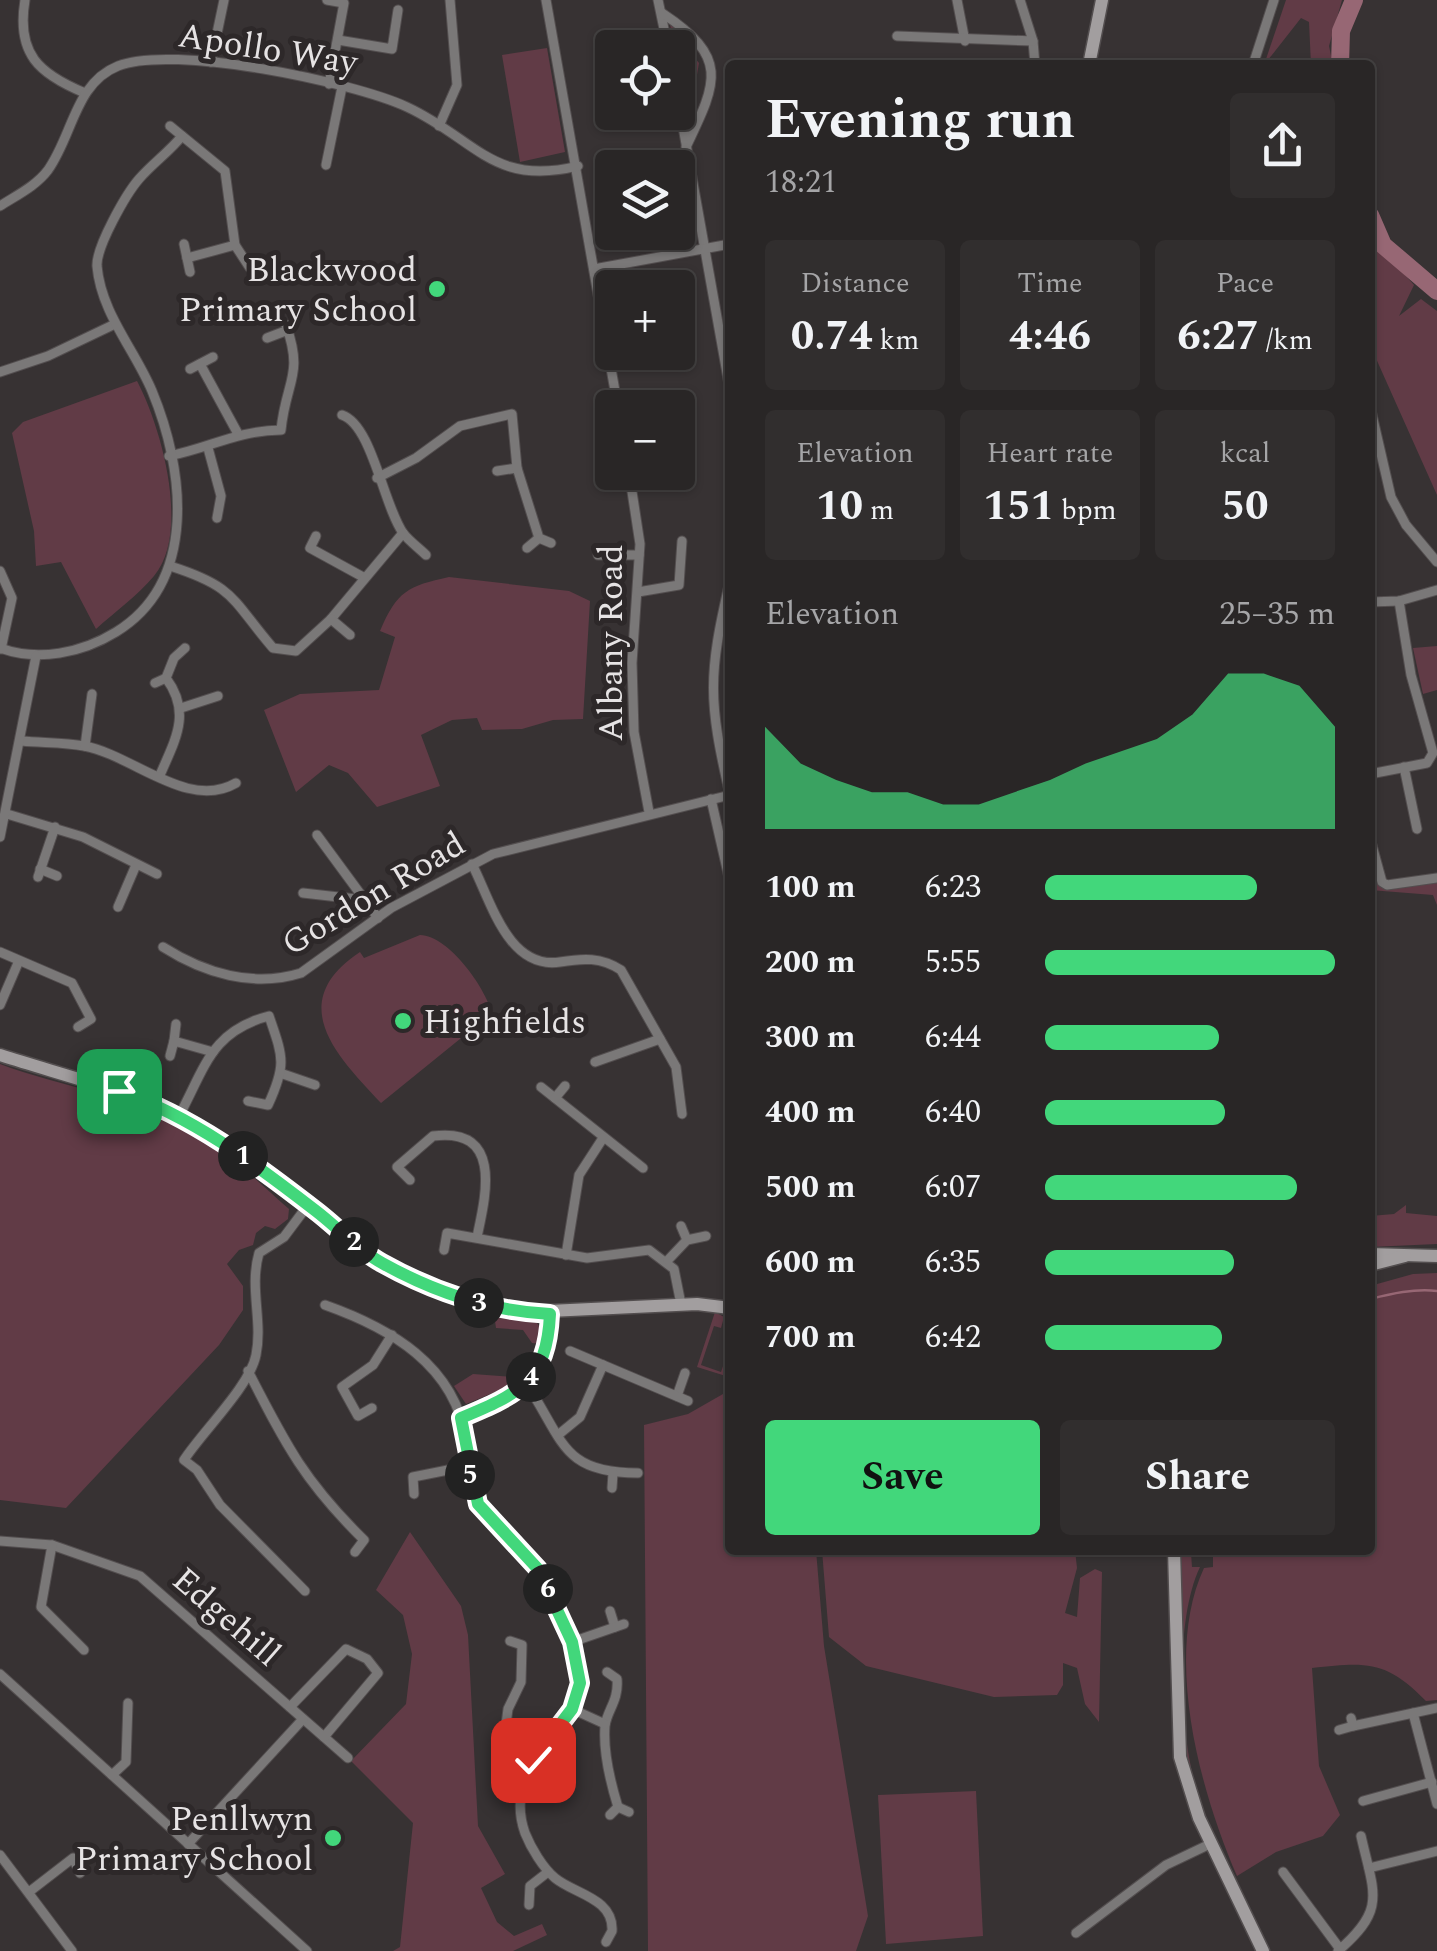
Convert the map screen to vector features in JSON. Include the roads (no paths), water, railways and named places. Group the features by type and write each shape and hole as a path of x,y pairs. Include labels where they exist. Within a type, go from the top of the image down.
{"main road":[{"path":"1090,60 1102,0"},
{"path":"0,1055 130,1095 179,1116 238,1152 378,1261 431,1288 502,1310 550,1314 681,1304 725,1308"},
{"path":"1375,1254 1437,1256"},
{"path":"1375,1264 1405,1256"},
{"path":"1174,1555 1180,1757 1210,1844 1263,1951"}],"street":[{"path":"25,0 26,37 35,62 52,79 85,93"},
{"path":"212,62 224,0"},
{"path":"327,0 344,3 329,84"},
{"path":"439,126 457,85 450,0"},
{"path":"546,0 615,390"},
{"path":"658,0 665,30"},
{"path":"957,0 964,41"},
{"path":"1020,0 1033,41 1034,60"},
{"path":"1256,60 1274,0"},
{"path":"338,40 392,49 398,10"},
{"path":"662,13 706,51 714,68 707,103 686,148"},
{"path":"897,36 1033,41"},
{"name":"Apollo Way","path":"0,206 46,172 85,93 102,74 132,61 171,58 342,86 390,100 514,170 544,174 578,166"},
{"path":"326,165 342,86"},
{"path":"170,126 226,171 235,245 250,268"},
{"path":"683,130 725,363"},
{"path":"0,571 12,598 0,649 36,656 94,645 121,630 147,602 170,566 180,533 169,456 150,387 115,324 98,267 101,244 134,185 182,136"},
{"path":"184,244 190,272"},
{"path":"188,258 235,245"},
{"path":"594,268 725,245"},
{"path":"0,372 115,324"},
{"path":"267,338 287,327 298,363 286,395 281,430 284,444"},
{"path":"64,333 71,345"},
{"path":"213,357 195,366 237,432"},
{"path":"377,478 416,458 460,426 517,413 517,468 539,538"},
{"path":"342,415 361,428 377,478 403,534 426,556"},
{"path":"169,456 208,448 237,432 281,430"},
{"path":"208,448 222,496 217,518"},
{"path":"1375,459 1406,525 1437,562"},
{"path":"498,471 517,468"},
{"name":"Albany Road","path":"631,490 639,556 632,697 637,759 649,812"},
{"path":"170,566 209,578 235,597 273,648 296,651 331,619 403,534"},
{"path":"316,536 310,548 363,577"},
{"path":"539,538 551,542"},
{"path":"527,548 539,538"},
{"path":"638,592 679,585 682,541"},
{"path":"598,554 639,556"},
{"path":"1375,602 1399,601 1437,590"},
{"path":"725,600 711,678 713,719 725,773"},
{"path":"1375,773 1427,763 1433,754 1412,674 1399,601"},
{"path":"331,619 350,635"},
{"path":"154,683 166,678 174,658 185,648"},
{"path":"0,837 16,772 36,656"},
{"path":"160,776 182,722 181,708 166,678"},
{"path":"85,746 92,694"},
{"path":"181,708 218,696"},
{"path":"22,741 85,746 208,793 236,782"},
{"path":"0,768 16,772"},
{"path":"1404,768 1417,829"},
{"name":"Gordon Road","path":"163,946 208,971 242,978 286,978 301,973 378,918 472,864 508,849 725,796"},
{"path":"711,799 725,860"},
{"path":"6,814 55,827 157,874"},
{"path":"55,827 39,873 57,876"},
{"path":"316,835 378,918"},
{"path":"1375,856 1382,882 1387,886 1437,878"},
{"path":"472,864 508,938 526,957 554,963 588,958 611,964 629,981 680,1080 682,1114"},
{"path":"108,894 120,903 136,865"},
{"path":"303,893 365,900"},
{"path":"0,952 72,984 91,1018 78,1027"},
{"path":"0,1005 18,963"},
{"path":"248,1101 268,1105 283,1074 284,1059 265,1002"},
{"path":"179,1116 212,1052 232,1029 269,1016"},
{"path":"170,1056 176,1024"},
{"path":"596,1062 660,1039"},
{"path":"174,1040 212,1052"},
{"path":"283,1074 316,1084"},
{"path":"555,1098 565,1086"},
{"path":"541,1087 643,1168"},
{"path":"410,1180 392,1170 433,1136 457,1136 476,1148 488,1180 477,1237"},
{"path":"566,1255 580,1175 603,1138"},
{"path":"624,1169 631,1159"},
{"path":"305,1591 220,1505 197,1470 184,1460 255,1361 258,1338 252,1290 259,1252 284,1236 308,1204"},
{"path":"681,1226 688,1240"},
{"path":"444,1250 447,1233 566,1255 604,1256 643,1248 668,1260 677,1278 681,1304"},
{"path":"668,1260 688,1240 706,1236"},
{"path":"326,1305 367,1320 430,1365 461,1418 478,1504 538,1569 572,1642 580,1683 572,1709 533,1760 523,1786 522,1816 526,1834 548,1872 600,1902 613,1923 606,1942"},
{"path":"461,1418 526,1384 544,1360 550,1314"},
{"path":"372,1408 358,1416 342,1387 373,1365 392,1335"},
{"path":"570,1351 688,1400"},
{"path":"558,1435 580,1417 603,1365"},
{"path":"248,1372 295,1464 318,1495 364,1540 355,1552"},
{"path":"678,1396 685,1374"},
{"path":"526,1384 576,1462 612,1473 638,1473"},
{"path":"414,1494 413,1477 468,1466"},
{"path":"612,1473 612,1488"},
{"name":"Edgehill","path":"0,1542 52,1545 140,1576 348,1758"},
{"path":"52,1545 41,1607 84,1650"},
{"path":"572,1642 620,1626 610,1611"},
{"path":"510,1642 522,1645 522,1668 505,1718 505,1732 533,1760"},
{"path":"290,1707 346,1649 367,1659 378,1673 324,1738"},
{"path":"626,1672 612,1676 615,1708 605,1724 606,1764 614,1811 629,1812"},
{"path":"0,1674 308,1951"},
{"path":"112,1775 126,1762 128,1703"},
{"path":"1340,1730 1352,1722 1437,1708"},
{"path":"572,1709 605,1724"},
{"path":"1413,1713 1437,1804"},
{"path":"188,1844 303,1719"},
{"path":"1362,1801 1434,1782"},
{"path":"1283,1872 1339,1950 1361,1933 1373,1911 1360,1836"},
{"path":"1076,1933 1166,1865 1210,1844"},
{"path":"1368,1868 1437,1851"},
{"path":"0,1855 70,1947 58,1951"},
{"path":"29,1892 73,1858 80,1873"},
{"path":"529,1905 530,1886 548,1872"},
{"path":"520,1880 530,1886"},
{"path":"612,1931 626,1934"}],"waterway":[{"path":"1340,60 1341,31 1354,0"},
{"path":"1375,227 1383,245 1437,291"},
{"path":"1375,1298 1437,1291"}],"place":[{"name":"Blackwood Primary School","path":"437,289"},
{"name":"Highfields","path":"403,1021"},
{"name":"Penllwyn Primary School","path":"333,1838"}]}
